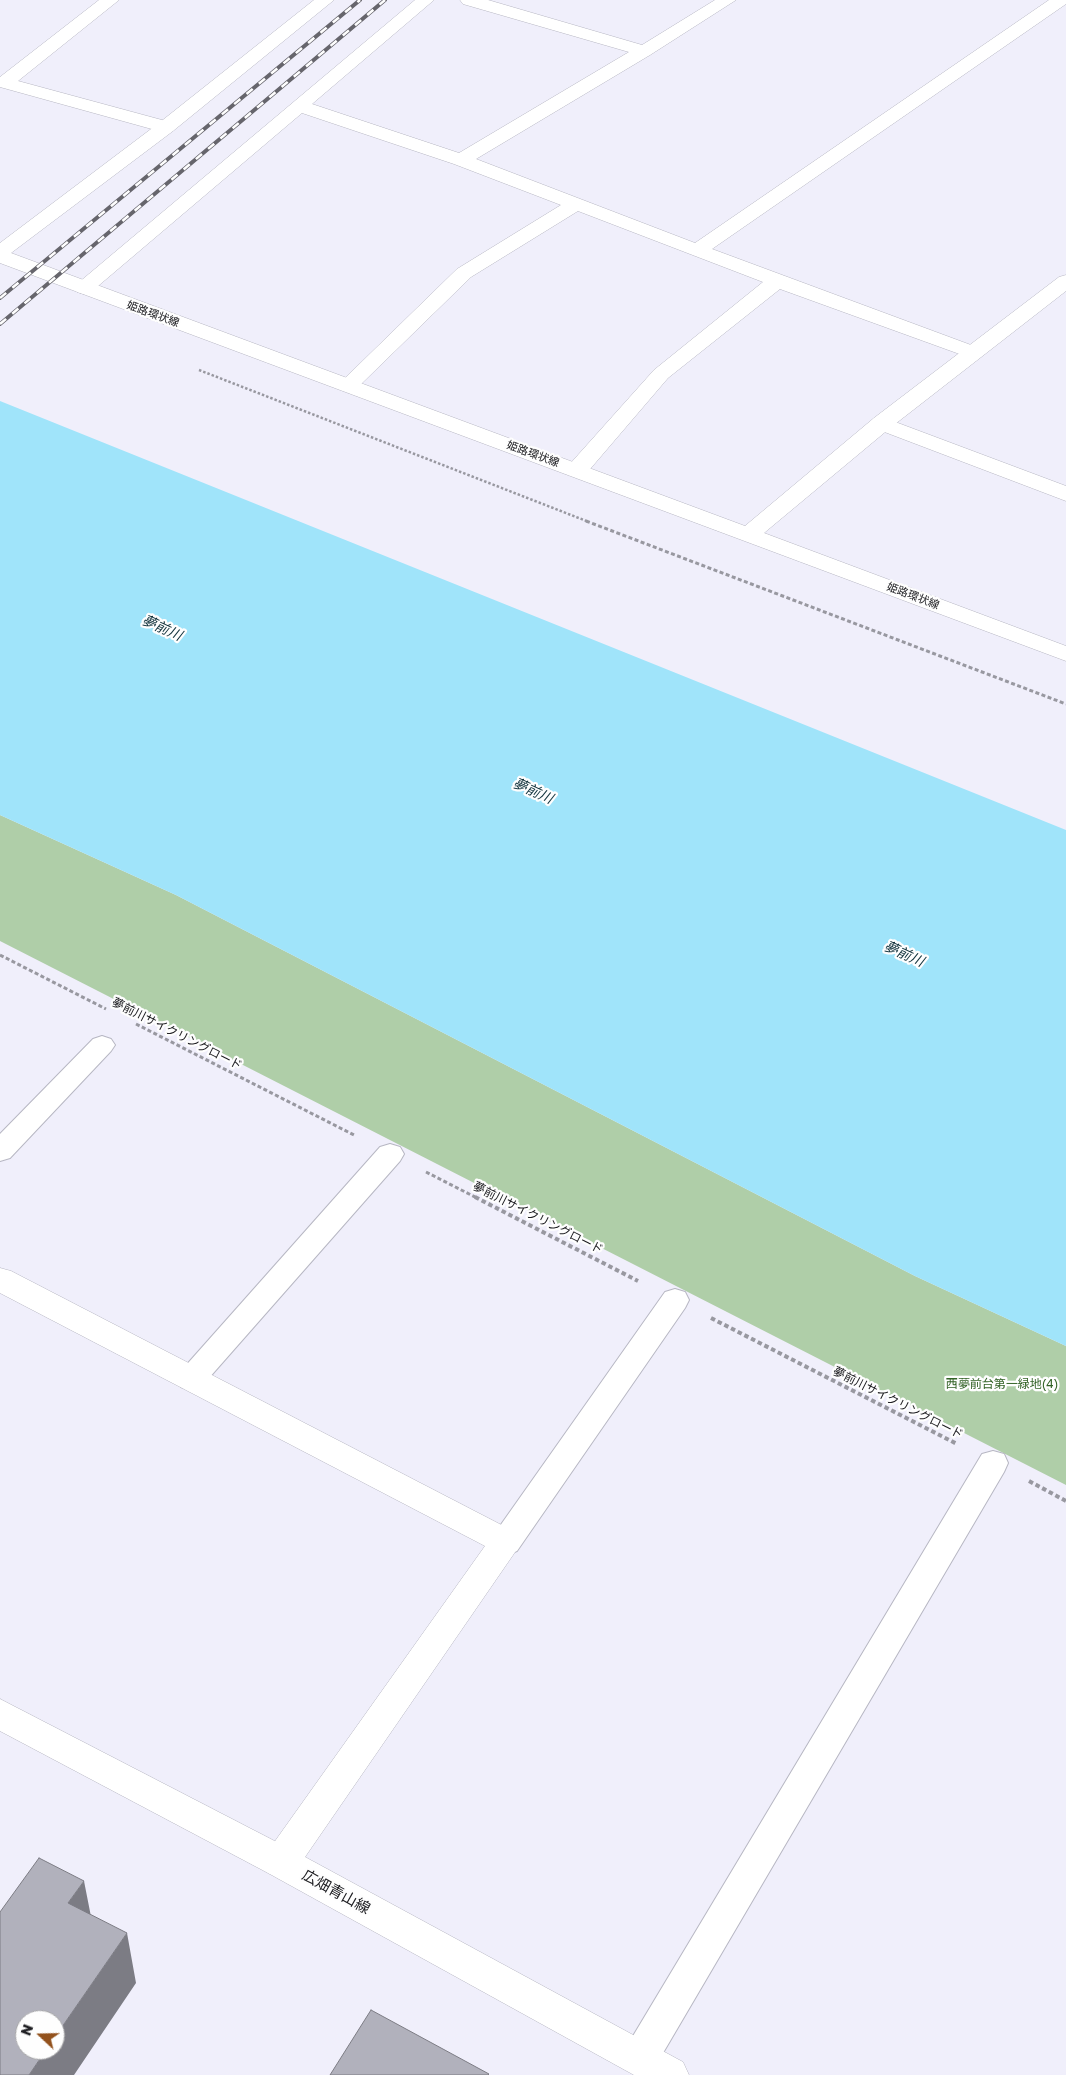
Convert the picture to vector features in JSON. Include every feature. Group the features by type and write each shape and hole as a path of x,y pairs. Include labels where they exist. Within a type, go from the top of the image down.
{"street":[{"path":"110,0 4,83 166,127"},
{"path":"0,252 166,127 324,0"},
{"path":"84,288 425,0"},
{"path":"469,0 644,51"},
{"path":"461,160 727,0"},
{"path":"698,250 1060,0"},
{"path":"299,106 461,160 777,281 972,352"},
{"path":"348,386 464,273 576,204"},
{"name":"姫路環状線","path":"0,256 749,534 1066,654"},
{"path":"577,470 661,374 777,281"},
{"path":"749,534 882,423 1066,281"},
{"path":"882,423 1066,494"},
{"path":"0,1279 506,1542 281,1862"},
{"name":"広畑青山線","path":"0,1714 281,1862 670,2075"}],"lane":[{"path":"0,1151 102,1045"},
{"path":"191,1379 390,1154"},
{"path":"506,1542 675,1300"},
{"path":"640,2058 993,1463"}],"path":[{"path":"196,369 668,553 1066,704"},
{"name":"夢前川サイクリングロード","path":"0,955 114,1013"},
{"name":"夢前川サイクリングロード","path":"132,1022 1066,1501"}],"green space":[{"name":"西夢前台第一緑地(4)","path":"0,815 176,895 915,1276 1066,1346 1066,1485 0,941"}],"water":[{"name":"夢前川","path":"0,401 1066,830 1066,1346 915,1276 176,895 0,815"}],"building":[{"path":"39,1858 84,1881 68,1903 127,1933 65,2023 65,2010 15,2010 15,2060 39,2060 29,2075 0,2075 0,1912"},
{"path":"371,2010 489,2074 330,2075"}],"railway":[{"path":"0,298 360,0"},
{"path":"0,324 385,0"}]}
